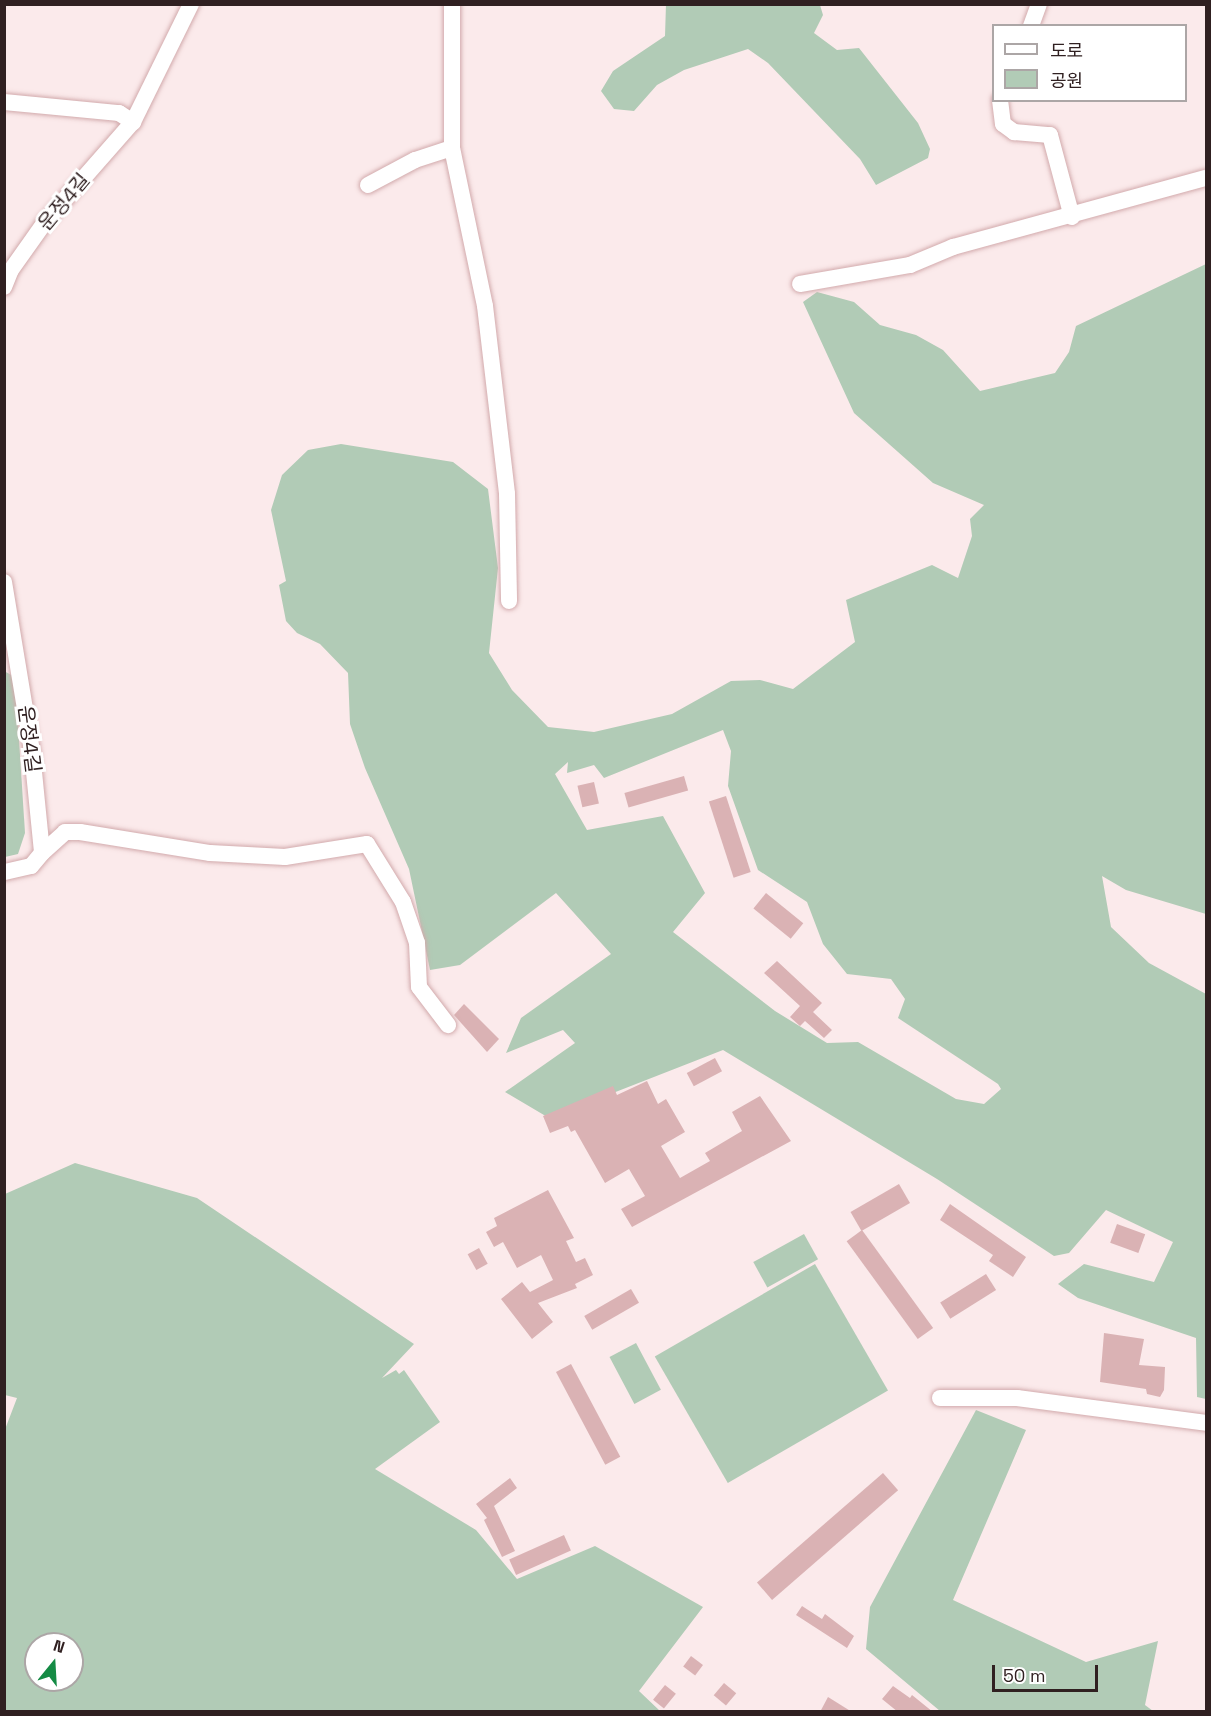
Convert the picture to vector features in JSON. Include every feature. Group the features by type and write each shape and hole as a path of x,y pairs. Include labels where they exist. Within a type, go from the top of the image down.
{"street":[{"name":"운정4길","path":"4,287 11,270 45,222 133,123 191,4"},
{"path":"452,4 452,148 485,306 507,494 509,601"},
{"path":"1032,24 1039,4"},
{"path":"4,102 119,113 133,123"},
{"path":"1000,102 1003,124 1014,132 1050,135 1071,217"},
{"path":"368,185 414,160 452,148"},
{"path":"800,284 910,265 953,247 1071,217 1206,178"},
{"name":"운정4길","path":"4,582 30,741 42,853"},
{"path":"4,872 31,866 65,832 80,832 210,853 285,857 367,844 403,902 417,944 419,987 448,1025"},
{"path":"940,1398 1017,1398 1206,1423"}],"green space":[{"path":"666,4 820,5 823,15 814,33 837,50 859,48 918,123 930,149 928,158 876,185 860,159 768,63 748,49 684,70 657,85 634,111 614,109 601,91 613,71 665,36"},
{"path":"1206,264 1206,914 1126,890 1102,876 1111,927 1149,963 1206,994 1206,1399 1197,1397 1196,1338 1078,1298 1058,1284 1084,1264 1154,1282 1173,1242 1106,1210 1069,1253 1054,1256 937,1179 723,1050 549,1118 505,1092 575,1043 563,1030 506,1053 521,1018 611,954 556,893 460,965 430,970 409,869 365,768 350,724 348,673 320,644 297,633 286,621 279,585 286,581 271,510 282,475 308,450 341,444 453,462 488,489 498,568 489,653 512,690 548,727 594,732 672,714 731,681 760,680 793,689 855,642 846,600 932,565 958,578 972,536 970,519 984,505 933,483 854,413 803,302 817,292 854,302 880,325 916,335 943,350 980,391 1055,373 1069,352 1076,326","holes":["723,730 731,751 728,786 758,870 807,902 823,944 847,974 891,979 905,999 898,1018 998,1084 1001,1089 984,1104 956,1099 858,1042 827,1043 775,1011 673,932 705,893 663,816 587,830 555,774 568,762 567,773 594,765 604,778"]},
{"path":"4,671 15,677 25,833 18,854 5,857"},
{"path":"75,1163 197,1198 414,1344 382,1378 396,1370 399,1374 404,1370 440,1422 375,1469 476,1530 517,1579 595,1546 703,1607 639,1691 660,1711 5,1711 4,1432 17,1398 5,1395 5,1194"},
{"path":"804,1234 818,1259 767,1287 753,1262"},
{"path":"815,1264 888,1390 728,1483 655,1356"},
{"path":"636,1343 661,1390 634,1404 610,1357"},
{"path":"976,1410 1026,1430 953,1600 1086,1662 1158,1641 1145,1705 1153,1711 940,1711 866,1649 870,1607"}],"building":[{"path":"684,776 688,790 629,808 624,793"},
{"path":"594,782 599,803 582,807 577,786"},
{"path":"726,796 751,872 734,878 709,802"},
{"path":"766,893 803,923 791,939 753,909"},
{"path":"777,961 822,1003 813,1012 832,1030 824,1038 805,1021 800,1026 790,1017 800,1006 764,973"},
{"path":"464,1004 499,1039 487,1052 454,1015"},
{"path":"715,1058 722,1071 694,1086 687,1073"},
{"path":"647,1081 658,1104 666,1099 685,1132 661,1146 680,1178 710,1161 705,1153 742,1131 732,1112 760,1096 791,1141 632,1227 621,1209 645,1196 629,1169 605,1183 575,1130 571,1132 568,1126 550,1133 543,1116 613,1086 617,1095"},
{"path":"899,1184 910,1203 862,1231 851,1212"},
{"path":"548,1190 574,1238 566,1241 576,1262 585,1258 593,1275 575,1284 577,1288 538,1303 553,1322 532,1339 501,1299 522,1282 530,1292 553,1280 541,1255 517,1268 503,1242 494,1247 486,1232 497,1226 494,1218"},
{"path":"950,1204 1026,1257 1013,1277 989,1261 993,1255 940,1220"},
{"path":"1117,1224 1145,1234 1138,1253 1110,1243"},
{"path":"862,1230 933,1328 918,1339 847,1241"},
{"path":"479,1248 488,1264 476,1270 468,1254"},
{"path":"986,1274 996,1290 950,1319 940,1303"},
{"path":"631,1289 639,1303 592,1330 584,1316"},
{"path":"1104,1333 1144,1339 1139,1365 1165,1367 1164,1390 1160,1397 1147,1394 1146,1389 1100,1382"},
{"path":"571,1364 620,1457 605,1465 556,1372"},
{"path":"883,1473 898,1490 772,1600 757,1583"},
{"path":"510,1478 517,1488 494,1506 515,1551 502,1557 484,1520 487,1518 476,1504"},
{"path":"564,1535 571,1551 516,1575 509,1559"},
{"path":"802,1606 822,1619 825,1614 854,1636 847,1648 796,1615"},
{"path":"691,1656 703,1665 695,1675 683,1666"},
{"path":"724,1683 736,1693 726,1706 714,1695"},
{"path":"665,1685 676,1694 664,1709 653,1700"},
{"path":"893,1686 910,1698 912,1695 933,1712 898,1712 882,1699"},
{"path":"828,1697 852,1712 820,1712"}]}
